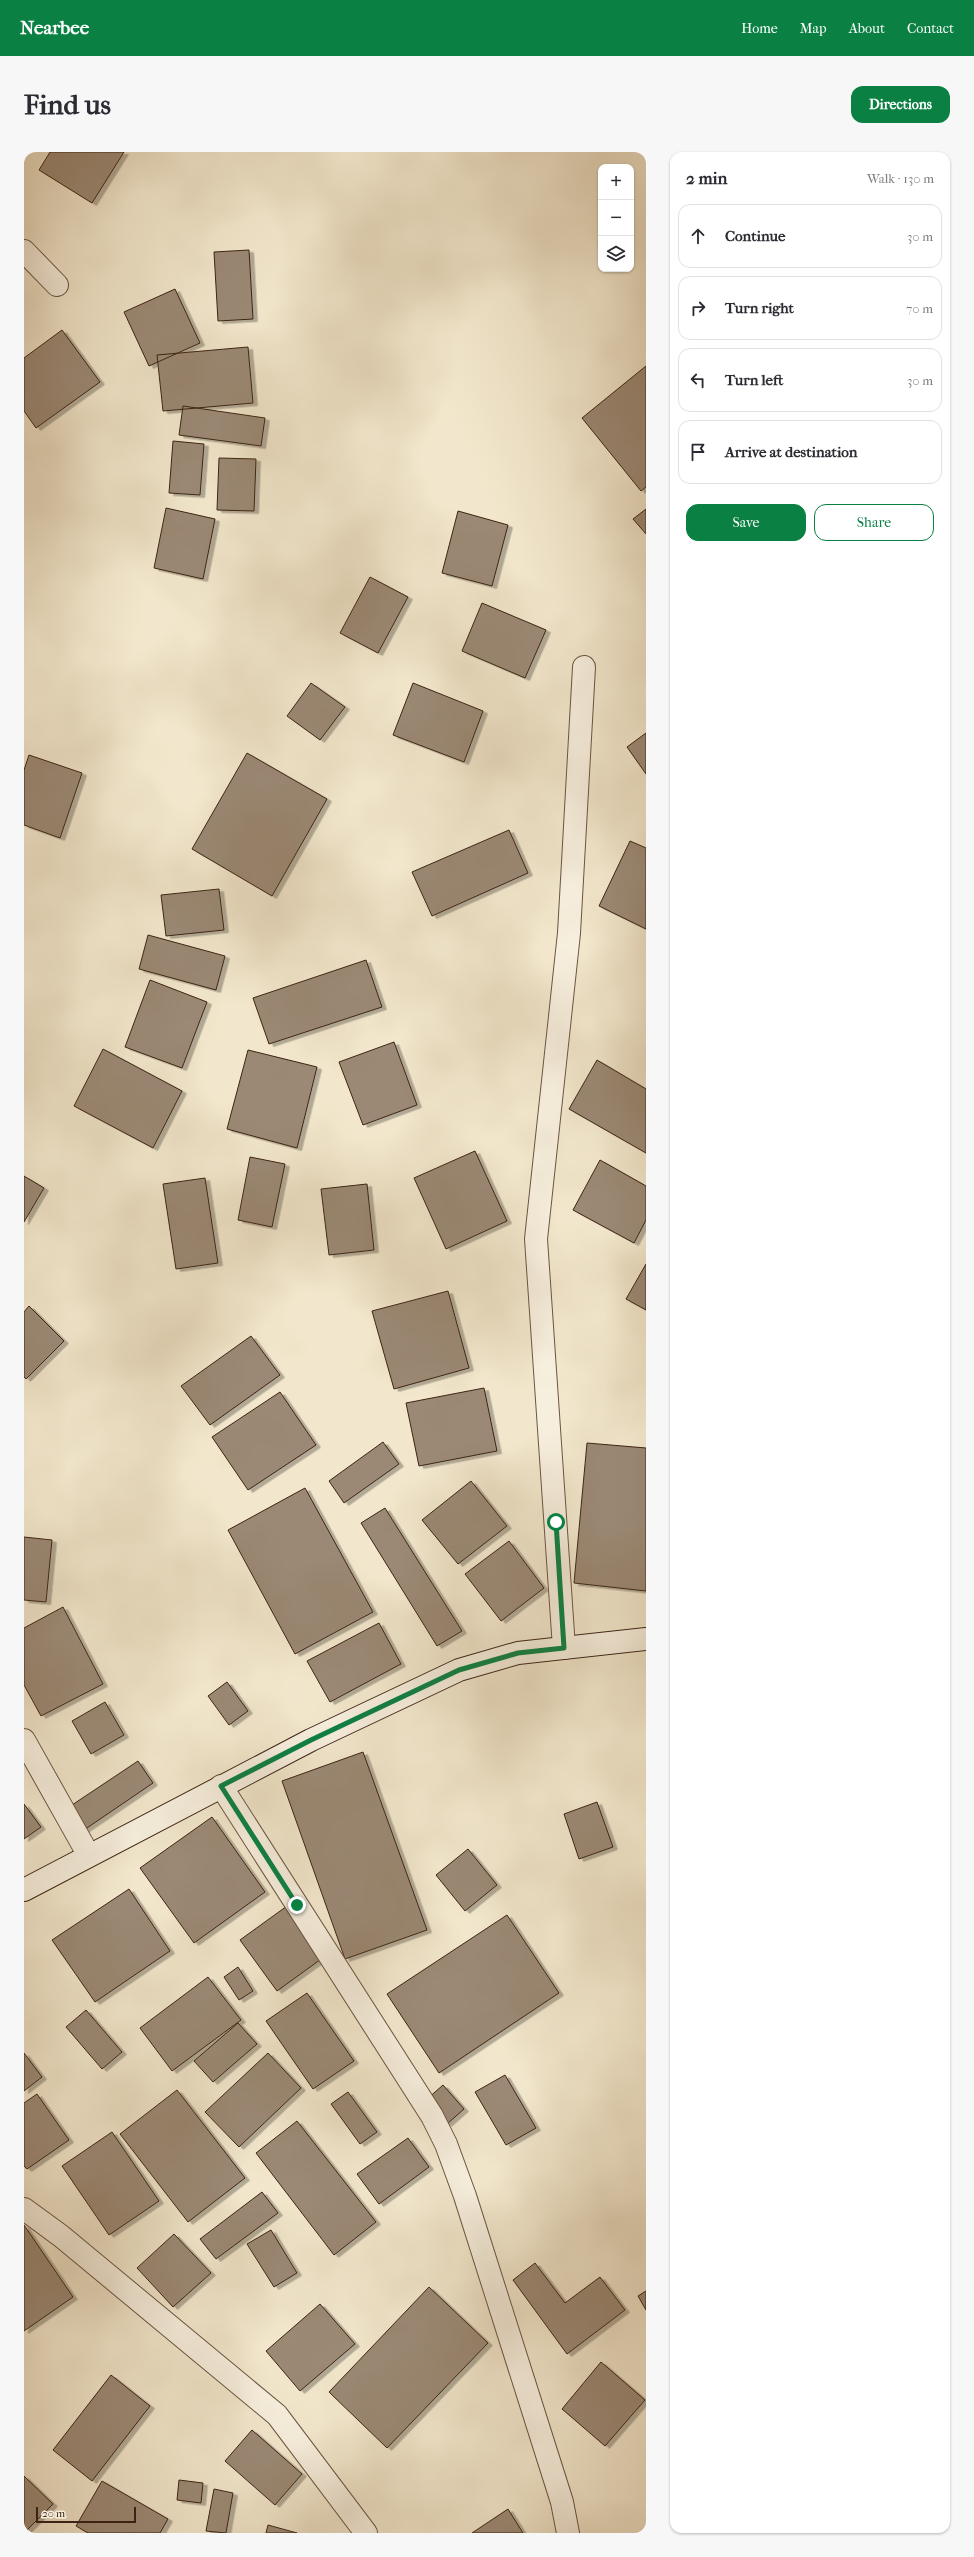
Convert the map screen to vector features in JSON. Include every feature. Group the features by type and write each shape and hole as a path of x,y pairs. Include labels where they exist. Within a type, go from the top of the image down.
{"street":[{"path":"24,251 57,285"},
{"path":"564,1648 536,1240 569,933 584,667"},
{"path":"24,1890 88,1854 311,1740 459,1670 518,1653 646,1638"},
{"path":"24,1740 88,1854"},
{"path":"221,1786 432,2116 446,2144 466,2196 557,2487 568,2533"},
{"path":"24,2209 61,2236 277,2415 366,2533"}],"building":[{"path":"50,152 124,152 92,203 39,170"},
{"path":"249,250 253,319 218,321 214,252"},
{"path":"175,289 200,343 149,366 124,312"},
{"path":"62,330 100,382 36,428 24,411 24,358"},
{"path":"248,347 253,403 163,411 157,355"},
{"path":"646,366 646,487 641,491 582,418"},
{"path":"183,406 265,418 261,446 179,435"},
{"path":"173,441 204,444 200,495 169,493"},
{"path":"219,458 256,459 254,511 217,510"},
{"path":"166,508 215,519 203,579 154,568"},
{"path":"646,509 646,534 633,519"},
{"path":"458,511 508,525 492,586 442,573"},
{"path":"370,577 408,597 378,653 340,633"},
{"path":"482,603 546,630 525,678 462,651"},
{"path":"311,683 345,707 320,740 287,716"},
{"path":"413,683 483,711 464,762 393,735"},
{"path":"646,733 646,774 627,747"},
{"path":"247,753 327,799 272,896 192,849"},
{"path":"29,755 82,773 60,838 24,825 24,770"},
{"path":"509,830 528,873 432,916 412,872"},
{"path":"630,841 646,848 646,929 599,906"},
{"path":"219,889 224,930 166,936 161,895"},
{"path":"148,935 225,956 216,990 139,969"},
{"path":"366,960 382,1007 269,1044 253,998"},
{"path":"150,980 207,1002 182,1068 125,1047"},
{"path":"394,1042 417,1105 363,1125 339,1062"},
{"path":"103,1049 182,1091 153,1148 74,1106"},
{"path":"248,1050 317,1067 297,1148 227,1129"},
{"path":"597,1060 646,1089 646,1153 569,1109"},
{"path":"475,1151 507,1221 446,1249 414,1178"},
{"path":"250,1157 285,1164 272,1227 238,1220"},
{"path":"600,1160 646,1186 646,1220 634,1243 573,1210"},
{"path":"24,1176 44,1188 24,1222"},
{"path":"205,1178 218,1263 176,1269 163,1184"},
{"path":"367,1184 374,1250 329,1255 321,1189"},
{"path":"646,1264 646,1310 626,1299"},
{"path":"448,1291 469,1368 394,1389 372,1311"},
{"path":"29,1306 64,1341 26,1379 24,1377 24,1312"},
{"path":"251,1336 280,1375 210,1425 181,1386"},
{"path":"484,1388 497,1451 419,1466 406,1403"},
{"path":"280,1392 316,1445 248,1490 212,1437"},
{"path":"383,1442 399,1464 344,1503 329,1481"},
{"path":"587,1443 646,1448 646,1591 574,1583"},
{"path":"471,1481 507,1526 458,1564 422,1520"},
{"path":"305,1488 373,1612 295,1654 228,1530"},
{"path":"385,1508 462,1631 437,1646 361,1523"},
{"path":"24,1537 52,1540 46,1602 24,1600"},
{"path":"509,1541 544,1588 501,1621 465,1574"},
{"path":"63,1607 103,1684 41,1716 24,1685 24,1628"},
{"path":"379,1623 401,1664 330,1702 307,1661"},
{"path":"227,1682 248,1711 229,1725 208,1696"},
{"path":"105,1702 124,1735 91,1754 72,1721"},
{"path":"363,1752 427,1930 345,1959 282,1781"},
{"path":"138,1761 153,1783 84,1830 69,1807"},
{"path":"597,1802 613,1847 579,1859 564,1814"},
{"path":"24,1804 41,1827 24,1839"},
{"path":"212,1817 265,1892 194,1943 140,1868"},
{"path":"468,1849 497,1885 465,1911 436,1875"},
{"path":"129,1889 170,1951 95,2002 52,1940"},
{"path":"287,1906 324,1957 277,1991 240,1940"},
{"path":"507,1915 559,1993 439,2073 387,1994"},
{"path":"238,1967 253,1991 239,2000 224,1977"},
{"path":"208,1977 241,2020 172,2071 140,2028"},
{"path":"307,1993 354,2061 313,2089 266,2021"},
{"path":"86,2010 122,2052 102,2069 66,2027"},
{"path":"238,2023 257,2044 213,2082 194,2061"},
{"path":"24,2053 42,2077 24,2091"},
{"path":"268,2053 301,2088 239,2147 205,2112"},
{"path":"505,2075 536,2128 506,2145 475,2092"},
{"path":"443,2085 464,2109 447,2124 426,2100"},
{"path":"177,2090 245,2178 188,2222 120,2134"},
{"path":"348,2092 377,2132 360,2144 331,2104"},
{"path":"37,2094 69,2140 27,2169 24,2166 24,2103"},
{"path":"297,2121 376,2222 334,2255 256,2153"},
{"path":"112,2132 159,2201 109,2235 62,2166"},
{"path":"408,2138 429,2167 379,2204 357,2174"},
{"path":"262,2192 278,2213 216,2259 200,2239"},
{"path":"24,2225 73,2297 24,2331"},
{"path":"271,2230 297,2273 274,2287 247,2244"},
{"path":"174,2234 211,2273 173,2307 137,2268"},
{"path":"535,2263 565,2303 600,2277 625,2310 567,2354 513,2280"},
{"path":"429,2287 488,2343 387,2448 329,2392"},
{"path":"646,2291 646,2310 638,2296"},
{"path":"320,2304 355,2344 300,2391 266,2351"},
{"path":"601,2362 645,2400 605,2446 562,2409"},
{"path":"111,2375 150,2406 92,2481 53,2450"},
{"path":"252,2430 302,2474 275,2505 225,2461"},
{"path":"24,2476 53,2504 24,2533"},
{"path":"179,2480 203,2483 201,2503 177,2500"},
{"path":"102,2481 168,2519 160,2533 88,2533 76,2526"},
{"path":"214,2489 233,2493 226,2533 206,2531"},
{"path":"508,2509 523,2533 472,2533"},
{"path":"268,2525 297,2533 266,2533"}],"route":[{"path":"297,1905 221,1786 311,1740 459,1670 518,1653 564,1648 556,1522"}]}
